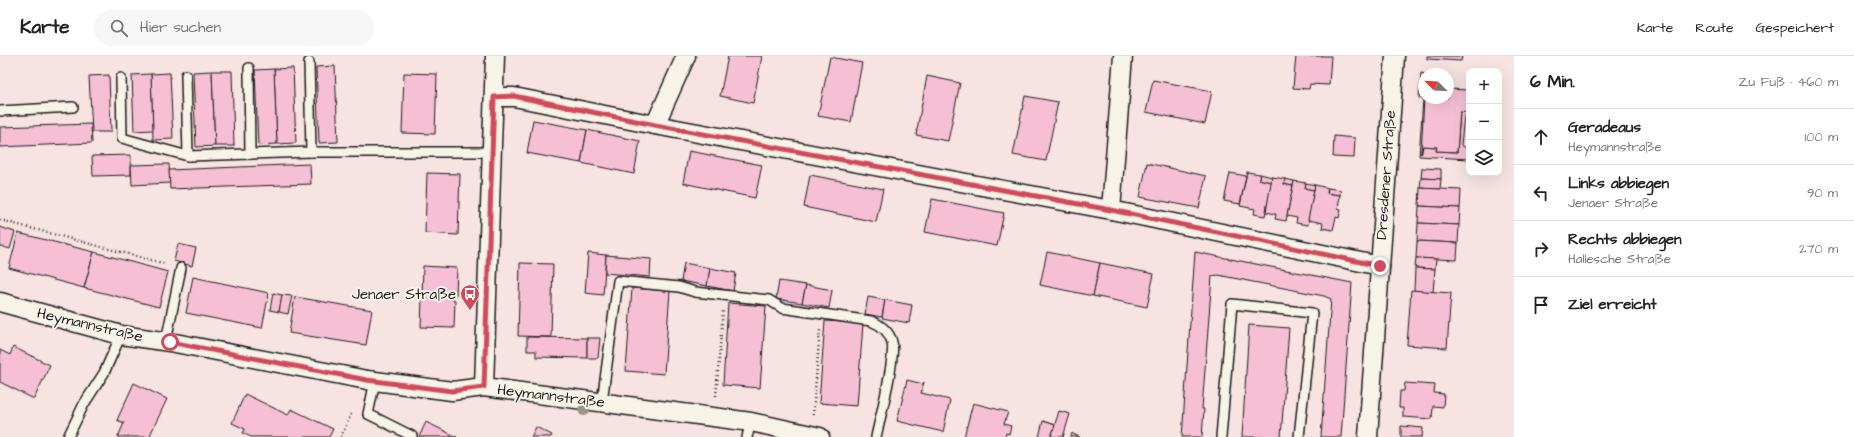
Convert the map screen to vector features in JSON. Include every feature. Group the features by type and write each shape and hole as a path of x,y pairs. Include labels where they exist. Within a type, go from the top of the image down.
{"street":[{"path":"484,387 495,56"},
{"path":"655,125 686,56"},
{"path":"1111,210 1123,56"},
{"name":"Dresdener Straße","path":"1368,437 1395,56"},
{"path":"494,97 514,96 655,125 1111,210 1380,266"},
{"name":"Heymannstraße","path":"0,302 121,335 166,341 375,381 452,391 484,387 714,417 749,430 816,436"}],"lane":[{"path":"309,62 311,152"},
{"path":"249,68 250,154"},
{"path":"186,75 188,156"},
{"path":"121,78 122,138 188,156 311,152 492,152"},
{"path":"0,111 73,108"},
{"path":"166,341 181,268"},
{"path":"602,402 618,281 679,287 695,292 769,300 782,308 872,321 880,325 889,334 894,352 876,437"},
{"path":"1221,437 1232,304 1312,313 1299,437"},
{"path":"68,437 84,404 107,367 121,335"},
{"path":"375,381 368,414 412,436"}],"path":[{"path":"0,220 181,268"},
{"path":"714,417 724,295"},
{"path":"816,436 821,314"}],"building":[{"path":"728,56 762,56 753,103 720,96"},
{"path":"1296,56 1331,56 1329,85 1310,84 1309,89 1293,88"},
{"path":"1427,56 1462,56 1461,61 1427,59"},
{"path":"830,57 862,63 851,122 818,116"},
{"path":"335,66 338,142 319,143 316,67"},
{"path":"293,68 296,143 277,144 274,69"},
{"path":"274,69 277,144 258,145 255,70"},
{"path":"212,71 215,146 196,147 193,72"},
{"path":"212,71 232,71 234,146 215,146"},
{"path":"170,73 173,139 153,140 151,74"},
{"path":"404,73 437,74 435,134 402,133"},
{"path":"151,74 153,130 134,131 132,75"},
{"path":"109,75 111,132 92,132 89,76"},
{"path":"927,76 960,83 948,141 916,135"},
{"path":"1153,80 1212,91 1205,124 1146,112"},
{"path":"1454,89 1466,90 1466,113 1460,112 1457,152 1436,151 1437,147 1423,146 1421,154 1424,104 1454,104"},
{"path":"1025,96 1058,102 1046,161 1013,155"},
{"path":"1423,104 1425,104 1425,110 1421,154 1423,146 1437,147 1436,151 1457,152 1460,112 1466,113 1466,116 1464,116 1461,145 1466,148 1466,159 1419,156"},
{"path":"533,120 587,130 581,163 527,153"},
{"path":"91,124 92,143 0,147 0,127"},
{"path":"587,130 640,141 634,174 581,163"},
{"path":"1334,136 1355,138 1354,158 1333,157"},
{"path":"689,151 762,165 755,198 683,183"},
{"path":"131,155 131,175 93,176 92,156"},
{"path":"1147,163 1206,176 1199,208 1140,197"},
{"path":"169,164 170,183 132,185 131,165"},
{"path":"310,164 311,184 170,189 169,170"},
{"path":"1422,168 1441,169 1441,179 1421,178"},
{"path":"1247,172 1260,174 1259,179 1272,182 1265,216 1254,214 1255,209 1240,206"},
{"path":"427,173 460,174 458,235 425,233"},
{"path":"1230,173 1246,176 1240,204 1224,201"},
{"path":"1260,174 1272,177 1271,182 1259,179"},
{"path":"810,175 883,189 876,222 804,207"},
{"path":"1272,177 1285,179 1284,184 1293,186 1286,221 1275,219 1276,214 1266,212"},
{"path":"1421,178 1441,179 1440,189 1420,188"},
{"path":"1285,179 1294,181 1293,186 1284,184"},
{"path":"1294,181 1306,183 1305,188 1314,190 1308,225 1296,223 1297,218 1287,216"},
{"path":"1306,183 1315,185 1314,190 1305,188"},
{"path":"1315,185 1328,188 1327,193 1340,195 1338,208 1341,209 1339,218 1336,217 1333,230 1322,228 1323,223 1308,220"},
{"path":"1328,188 1341,190 1340,195 1327,193"},
{"path":"1420,188 1461,190 1460,208 1419,206"},
{"path":"932,199 1004,213 997,246 925,232"},
{"path":"1419,206 1460,208 1459,225 1418,223"},
{"path":"1418,223 1459,225 1458,243 1417,241"},
{"path":"0,227 15,232 10,249 0,246"},
{"path":"18,233 94,252 84,288 9,268"},
{"path":"1417,241 1458,243 1457,260 1416,258"},
{"path":"178,244 196,248 192,266 174,261"},
{"path":"94,252 168,272 159,307 84,288"},
{"path":"1047,252 1100,263 1093,296 1040,285"},
{"path":"1195,252 1352,283 1341,437 1321,437 1331,299 1324,296 1218,275 1212,276 1202,409 1204,409 1202,437 1182,437"},
{"path":"588,253 606,255 603,295 585,293"},
{"path":"606,255 651,259 650,277 605,273"},
{"path":"1416,258 1436,259 1435,269 1415,268"},
{"path":"520,263 553,264 551,337 518,336"},
{"path":"684,263 710,268 707,286 681,281"},
{"path":"1100,263 1154,274 1147,307 1093,296"},
{"path":"423,266 457,268 456,295 453,296 453,300 455,300 454,328 421,327"},
{"path":"710,268 736,273 733,291 707,286"},
{"path":"1415,268 1435,269 1433,292 1414,291"},
{"path":"193,277 269,293 262,328 186,313"},
{"path":"779,281 806,285 802,303 776,299"},
{"path":"806,285 832,290 829,308 802,303"},
{"path":"632,288 670,291 664,374 626,371"},
{"path":"1411,290 1451,293 1447,348 1407,345"},
{"path":"273,293 282,295 279,312 270,310"},
{"path":"282,295 292,296 288,314 279,312"},
{"path":"295,297 372,310 366,345 289,333"},
{"path":"868,297 885,300 882,317 865,314"},
{"path":"885,300 912,305 909,323 882,318"},
{"path":"728,303 766,306 760,388 723,385"},
{"path":"825,321 863,323 857,406 819,403"},
{"path":"1249,325 1289,328 1281,437 1242,437"},
{"path":"527,337 587,338 587,358 536,357 536,351 527,351"},
{"path":"587,338 600,338 598,358 587,358"},
{"path":"13,347 50,365 34,399 0,382 0,350 10,355"},
{"path":"907,380 923,384 924,382 921,393 950,400 943,432 897,421"},
{"path":"134,383 167,399 150,435 153,437 118,437 124,423 117,420"},
{"path":"1405,383 1435,385 1434,393 1444,394 1443,407 1433,406 1432,419 1403,417 1403,408 1399,408 1400,391 1404,391"},
{"path":"245,394 288,415 291,409 333,429 329,437 251,437 243,433 245,429 232,423"},
{"path":"973,403 1008,412 1004,424 1011,426 1009,434 1006,433 1005,437 964,437"},
{"path":"1059,411 1070,414 1063,437 1051,437"},
{"path":"1043,421 1055,425 1051,437 1039,437"},
{"path":"426,422 457,437 419,437"},
{"path":"1401,426 1423,428 1422,437 1401,437"},
{"path":"536,427 552,435 551,437 531,437"},
{"path":"1072,433 1073,434 1080,437 1071,437"}],"place":[{"name":"Jenaer Straße","path":"470,311"}],"route":[{"path":"170,342 367,380 452,391 484,387 494,97 514,96 655,125 1111,210 1380,266"}]}
